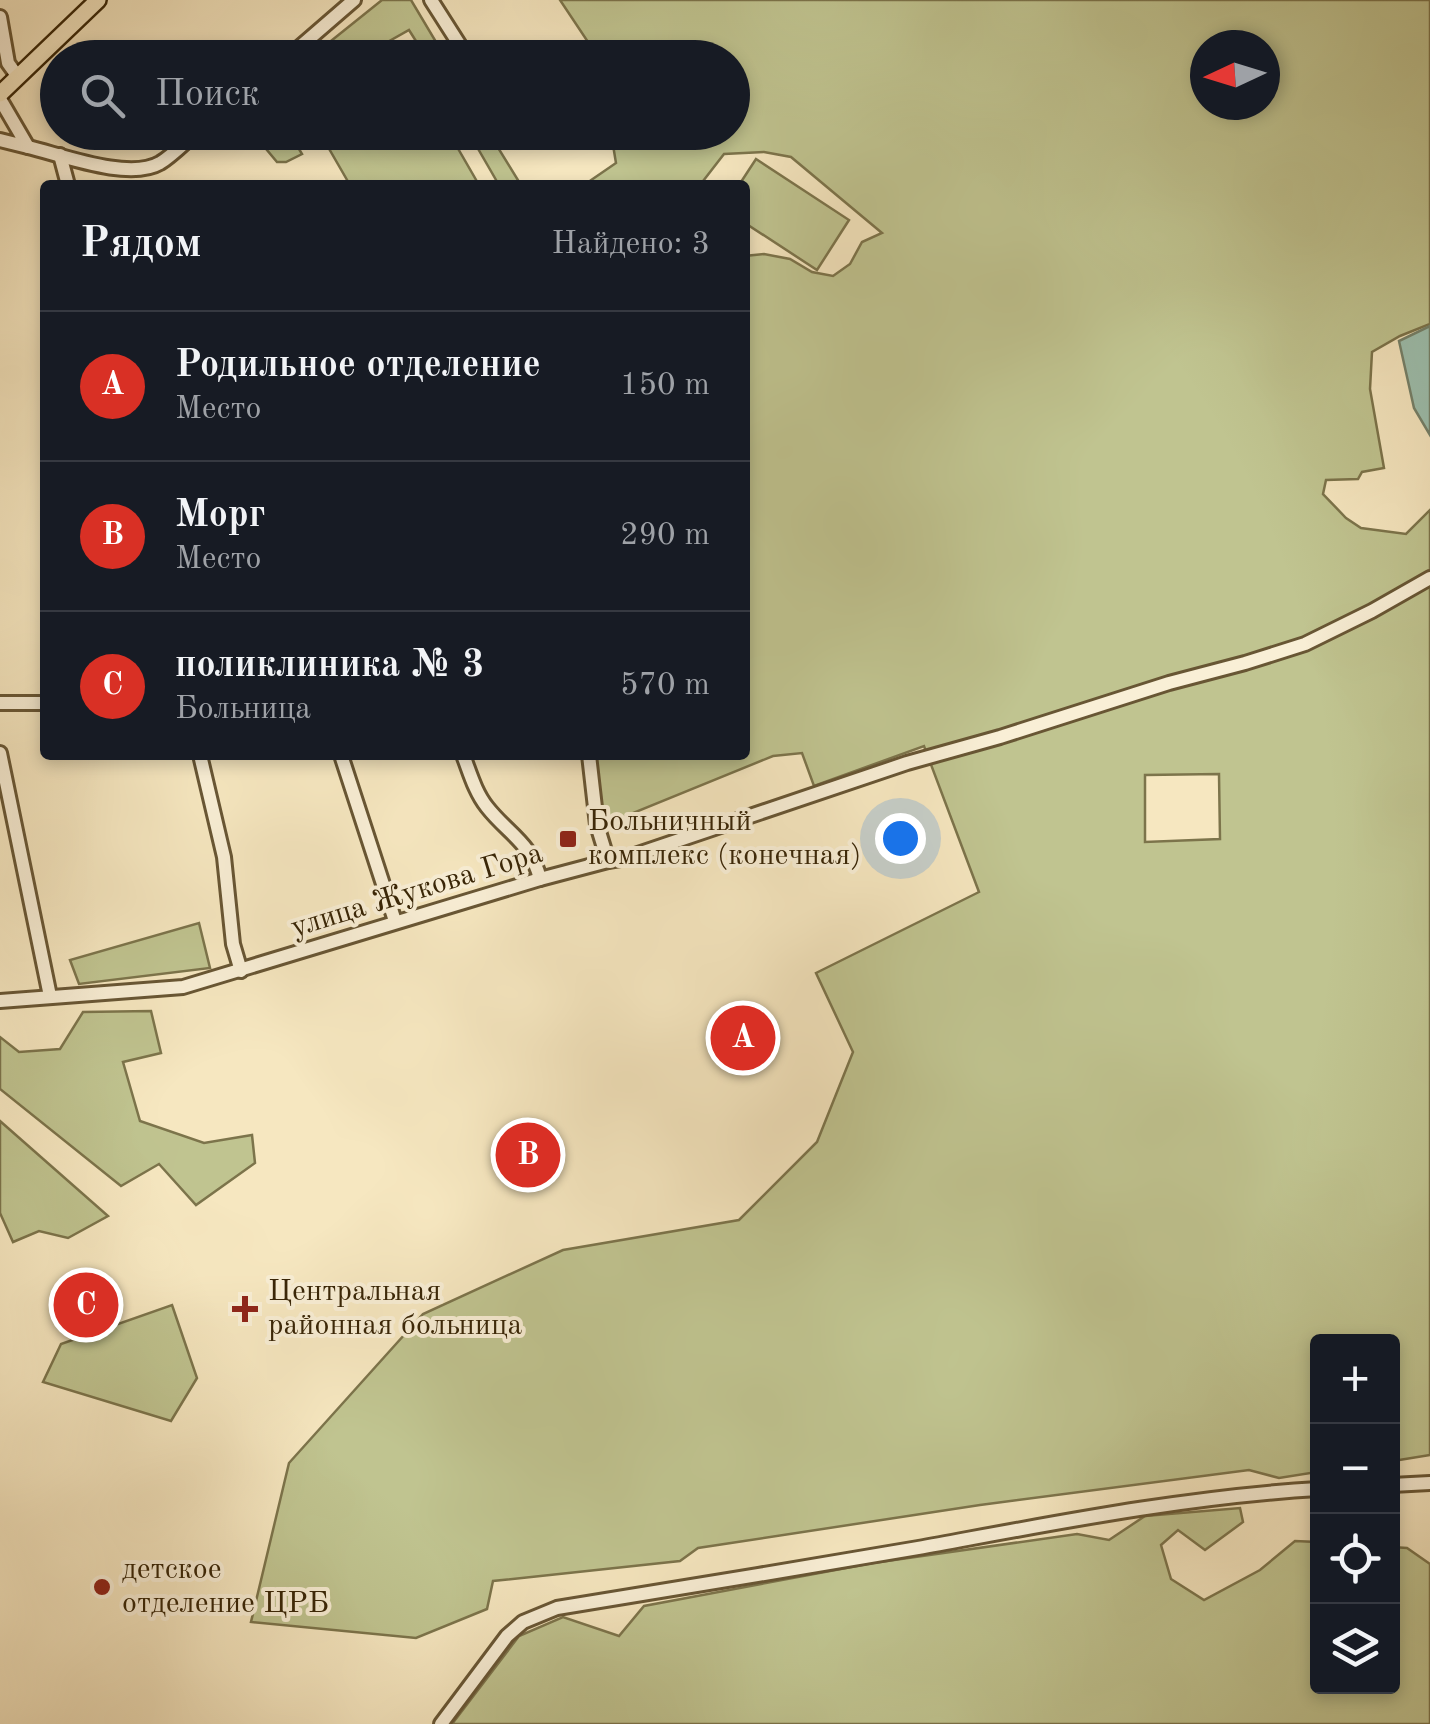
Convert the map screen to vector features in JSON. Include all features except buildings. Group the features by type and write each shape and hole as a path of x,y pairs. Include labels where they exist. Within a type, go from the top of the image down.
{"main road":[{"path":"56,40 98,0"},
{"path":"0,96 40,56"}],"street":[{"path":"308,40 354,0"},
{"path":"431,0 457,40"},
{"path":"0,17 8,64 18,77"},
{"path":"0,96 28,147"},
{"path":"0,140 128,169 147,168 175,150"},
{"path":"60,155 67,180"},
{"name":"улица Жукова Гора","path":"0,1000 183,987 540,879 626,858 907,762 1000,738 1306,644 1430,578"},
{"path":"0,704 40,703"},
{"path":"0,753 50,996"},
{"path":"201,760 219,833 233,944 241,971"},
{"path":"342,760 396,921"},
{"path":"465,760 476,790 488,809 529,852 540,879"},
{"path":"590,760 595,812 608,860"},
{"path":"1400,1485 1430,1483"},
{"path":"442,1724 507,1636 523,1622 557,1608 1092,1516 1310,1490"}],"green space":[{"path":"382,0 411,0 435,40 415,40 409,30 391,40 332,40"},
{"path":"560,0 1430,0 1430,324 1372,352 1370,389 1384,468 1362,472 1358,479 1326,480 1323,494 1361,528 1406,534 1430,510 1430,1455 1400,1460 1400,1334 1310,1334 1310,1473 1279,1478 1249,1470 980,1505 698,1548 680,1561 493,1581 487,1609 416,1638 251,1622 289,1463 423,1314 563,1250 739,1220 817,1142 853,1052 816,973 979,892 924,746 814,786 802,753 773,756 599,827 595,760 750,760 750,255 790,259 812,272 833,276 850,264 862,242 882,233 791,157 764,152 724,154 704,180 591,180 616,163 614,150 750,150 750,40 587,40","holes":["1219,774 1220,839 1145,842 1145,775"]},
{"path":"267,150 300,150 302,154 286,162 277,162"},
{"path":"330,150 459,150 476,180 347,180"},
{"path":"479,150 499,150 518,180 496,180"},
{"path":"756,159 849,220 817,270 750,226 750,180 742,180"},
{"path":"199,923 210,968 79,984 70,960"},
{"path":"151,1011 161,1053 123,1062 140,1121 204,1143 252,1135 255,1163 196,1205 159,1164 121,1186 0,1089 0,1037 19,1052 60,1049 83,1012"},
{"path":"0,1121 108,1216 68,1238 39,1231 13,1242 0,1213"},
{"path":"172,1305 197,1378 171,1421 43,1382 61,1344"},
{"path":"1240,1508 1243,1522 1205,1550 1178,1530 1161,1545 1171,1579 1204,1600 1260,1570 1295,1541 1310,1542 1310,1694 1400,1694 1400,1548 1430,1564 1430,1724 452,1724 519,1636 563,1617 619,1636 644,1606 873,1563 1077,1534 1109,1540 1145,1516"}],"shaded area":[{"path":"1430,326 1430,435 1414,408 1399,341"}],"place":[{"name":"Больничный комплекс (конечная)","path":"568,839"},
{"name":"Родильное отделение","path":"743,1038"},
{"name":"Морг","path":"528,1155"},
{"name":"поликлиника № 3","path":"86,1305"},
{"name":"Центральная районная больница","path":"245,1309"},
{"name":"детское отделение ЦРБ","path":"102,1587"}]}
